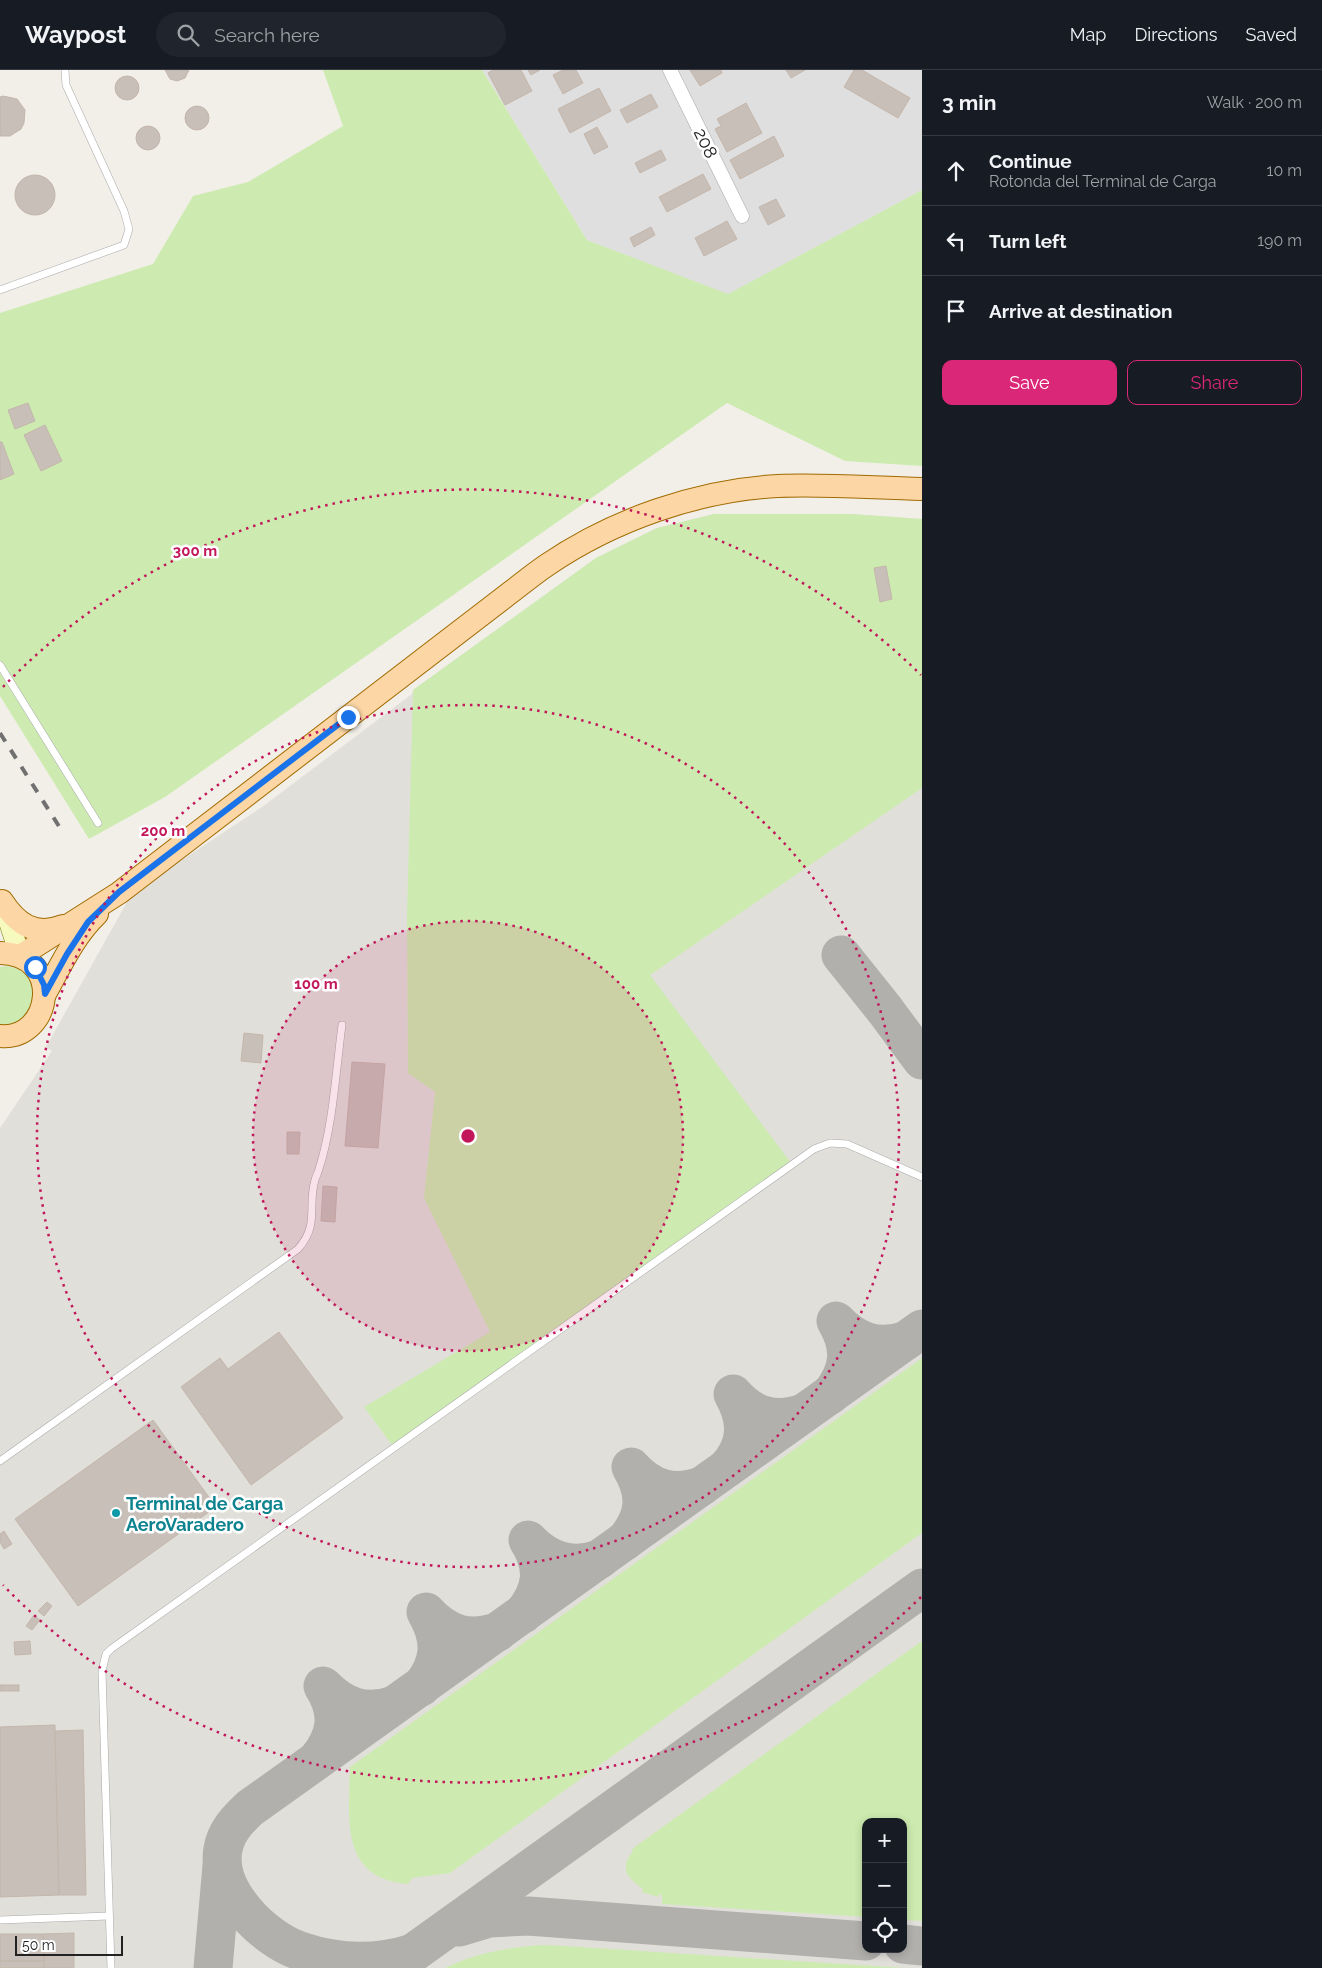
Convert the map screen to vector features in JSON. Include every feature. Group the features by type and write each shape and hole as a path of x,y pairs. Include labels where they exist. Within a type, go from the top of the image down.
{"main road":[{"path":"10,954 70,923 119,892 518,586 548,564 586,542 628,522 670,506 724,492 777,486 922,489"},
{"path":"2,1040 23,1030 35,1021 42,1009 45,994 67,954 88,922 119,892"},
{"path":"1,898 18,921 35,929 46,931 70,923"},
{"path":"10,954 35,967 44,985 45,994"}],"street":[{"name":"208","path":"670,70 742,216"},
{"path":"1,898 10,954"}],"lane":[{"path":"0,290 124,245 129,229 124,211 66,85 65,70"},
{"path":"0,665 98,823"},
{"path":"0,1461 298,1248 306,1238 311,1226 314,1181 319,1171 329,1124 342,1025"},
{"path":"110,1968 102,1671 106,1654 111,1649 814,1149 830,1143 847,1144 922,1177"},
{"path":"0,1920 109,1916"}],"shaded area":[{"path":"482,70 922,70 922,190 728,295 587,240"},
{"path":"714,514 851,514 922,519 922,1968 0,1968 0,1128 52,1051 46,1047 132,893 262,807 412,694 413,690 596,558 657,528"}],"green space":[{"path":"323,70 482,70 587,240 728,294 922,190 922,466 845,461 727,403 165,797 89,839 0,696 0,313 153,264 193,196 248,182 343,126"},
{"path":"714,514 851,514 922,519 922,788 650,975 791,1163 392,1445 364,1407 490,1332 424,1198 435,1092 408,1073 407,916 413,690 596,558 657,528"},
{"path":"7,966 25,973 30,978 33,990 30,1015 15,1025 0,1025 0,967"},
{"path":"922,1358 922,1533 450,1873 412,1878 408,1884 386,1879 370,1870 359,1858 353,1842 350,1825 350,1767"},
{"path":"922,1641 922,1921 907,1920 907,1818 862,1818 862,1917 662,1904 662,1895 660,1894 658,1897 642,1892 643,1889 629,1876 626,1863 633,1851 632,1849"},
{"path":"543,1945 905,1968 445,1968 468,1958 492,1952"}],"building":[{"path":"165,70 189,70 185,78 177,81 170,79"},
{"path":"493,70 521,70 532,91 505,105 488,73"},
{"path":"528,70 540,70 531,75"},
{"path":"563,70 576,70 583,83 563,94 553,75"},
{"path":"690,70 721,70 722,73 700,86"},
{"path":"786,70 805,70 791,78"},
{"path":"854,70 862,70 910,98 898,118 844,87"},
{"path":"127,76 136,79 139,88 136,97 127,100 118,97 115,88 118,79"},
{"path":"599,88 611,111 570,133 558,109"},
{"path":"651,94 658,107 627,123 620,110"},
{"path":"0,97 17,99 25,110 24,123 21,129 10,136 0,136"},
{"path":"746,103 762,133 727,152 715,129 721,126 717,119"},
{"path":"197,106 206,109 209,118 206,127 197,130 188,127 185,118 188,109"},
{"path":"148,126 157,129 160,138 157,147 148,150 139,147 136,138 139,129"},
{"path":"597,127 608,147 594,154 584,134"},
{"path":"774,136 784,156 740,179 730,160"},
{"path":"661,150 666,160 640,173 635,163"},
{"path":"703,174 711,189 667,212 659,197"},
{"path":"39,175 46,178 52,184 55,195 54,203 46,212 39,215 31,215 24,212 16,203 15,191 18,184 27,176"},
{"path":"776,199 785,216 768,225 759,207"},
{"path":"727,221 737,239 704,256 695,238"},
{"path":"651,227 655,235 634,247 630,238"},
{"path":"28,403 35,421 15,429 8,410"},
{"path":"45,425 62,461 41,471 24,435"},
{"path":"0,442 2,442 14,474 0,480"},
{"path":"886,566 892,599 880,602 874,568"},
{"path":"244,1033 263,1035 261,1063 241,1061"},
{"path":"352,1062 385,1064 378,1148 345,1146"},
{"path":"287,1132 300,1132 299,1154 287,1154"},
{"path":"323,1186 337,1187 335,1222 321,1221"},
{"path":"279,1332 343,1418 251,1485 181,1387 220,1358 228,1369"},
{"name":"Terminal de Carga AeroVaradero","path":"153,1420 216,1507 78,1606 15,1519"},
{"path":"4,1531 12,1544 4,1549 0,1542 0,1534"},
{"path":"47,1602 52,1606 44,1616 38,1611"},
{"path":"34,1615 40,1620 32,1630 26,1626"},
{"path":"30,1641 31,1654 15,1655 14,1642"},
{"path":"0,1685 19,1685 19,1691 0,1691"},
{"path":"55,1725 59,1895 0,1897 0,1727"},
{"path":"83,1730 86,1895 59,1895 55,1731"},
{"path":"74,1933 74,1968 44,1968 43,1934"},
{"path":"0,1934 43,1934 44,1961 0,1961"},
{"path":"0,1961 44,1961 44,1968 0,1968"}],"taxiway":[{"path":"841,955 922,1060"},
{"path":"830,1395 842,1377 846,1359 845,1340 836,1321 851,1334 868,1342 886,1344 907,1340"},
{"path":"413,1953 385,1960 342,1961 300,1951 272,1936 245,1911 234,1897 227,1881 223,1865 223,1849 224,1843 233,1827 250,1808 922,1329"},
{"path":"727,1468 739,1450 744,1432 741,1414 733,1394 748,1408 765,1415 783,1417 804,1413"},
{"path":"625,1541 637,1523 642,1505 640,1486 631,1467 646,1481 663,1488 681,1490 702,1486"},
{"path":"523,1614 535,1596 539,1578 537,1559 528,1540 544,1553 561,1561 579,1563 600,1559"},
{"path":"392,1968 922,1588"},
{"path":"421,1687 428,1678 436,1660 437,1651 435,1632 426,1612 442,1626 459,1634 477,1636 498,1632"},
{"path":"317,1760 329,1742 334,1724 332,1706 323,1686 339,1699 356,1707 374,1709 394,1705"},
{"path":"213,1968 222,1866"},
{"path":"459,1927 489,1918 528,1916 862,1941"},
{"path":"907,1944 922,1946"}],"railway":[{"path":"0,733 62,831"}],"place":[{"name":"Terminal de Carga AeroVaradero","path":"116,1513"}],"route":[{"path":"35,967 41,976 45,994 67,954 88,922 119,892 348,717"}]}
